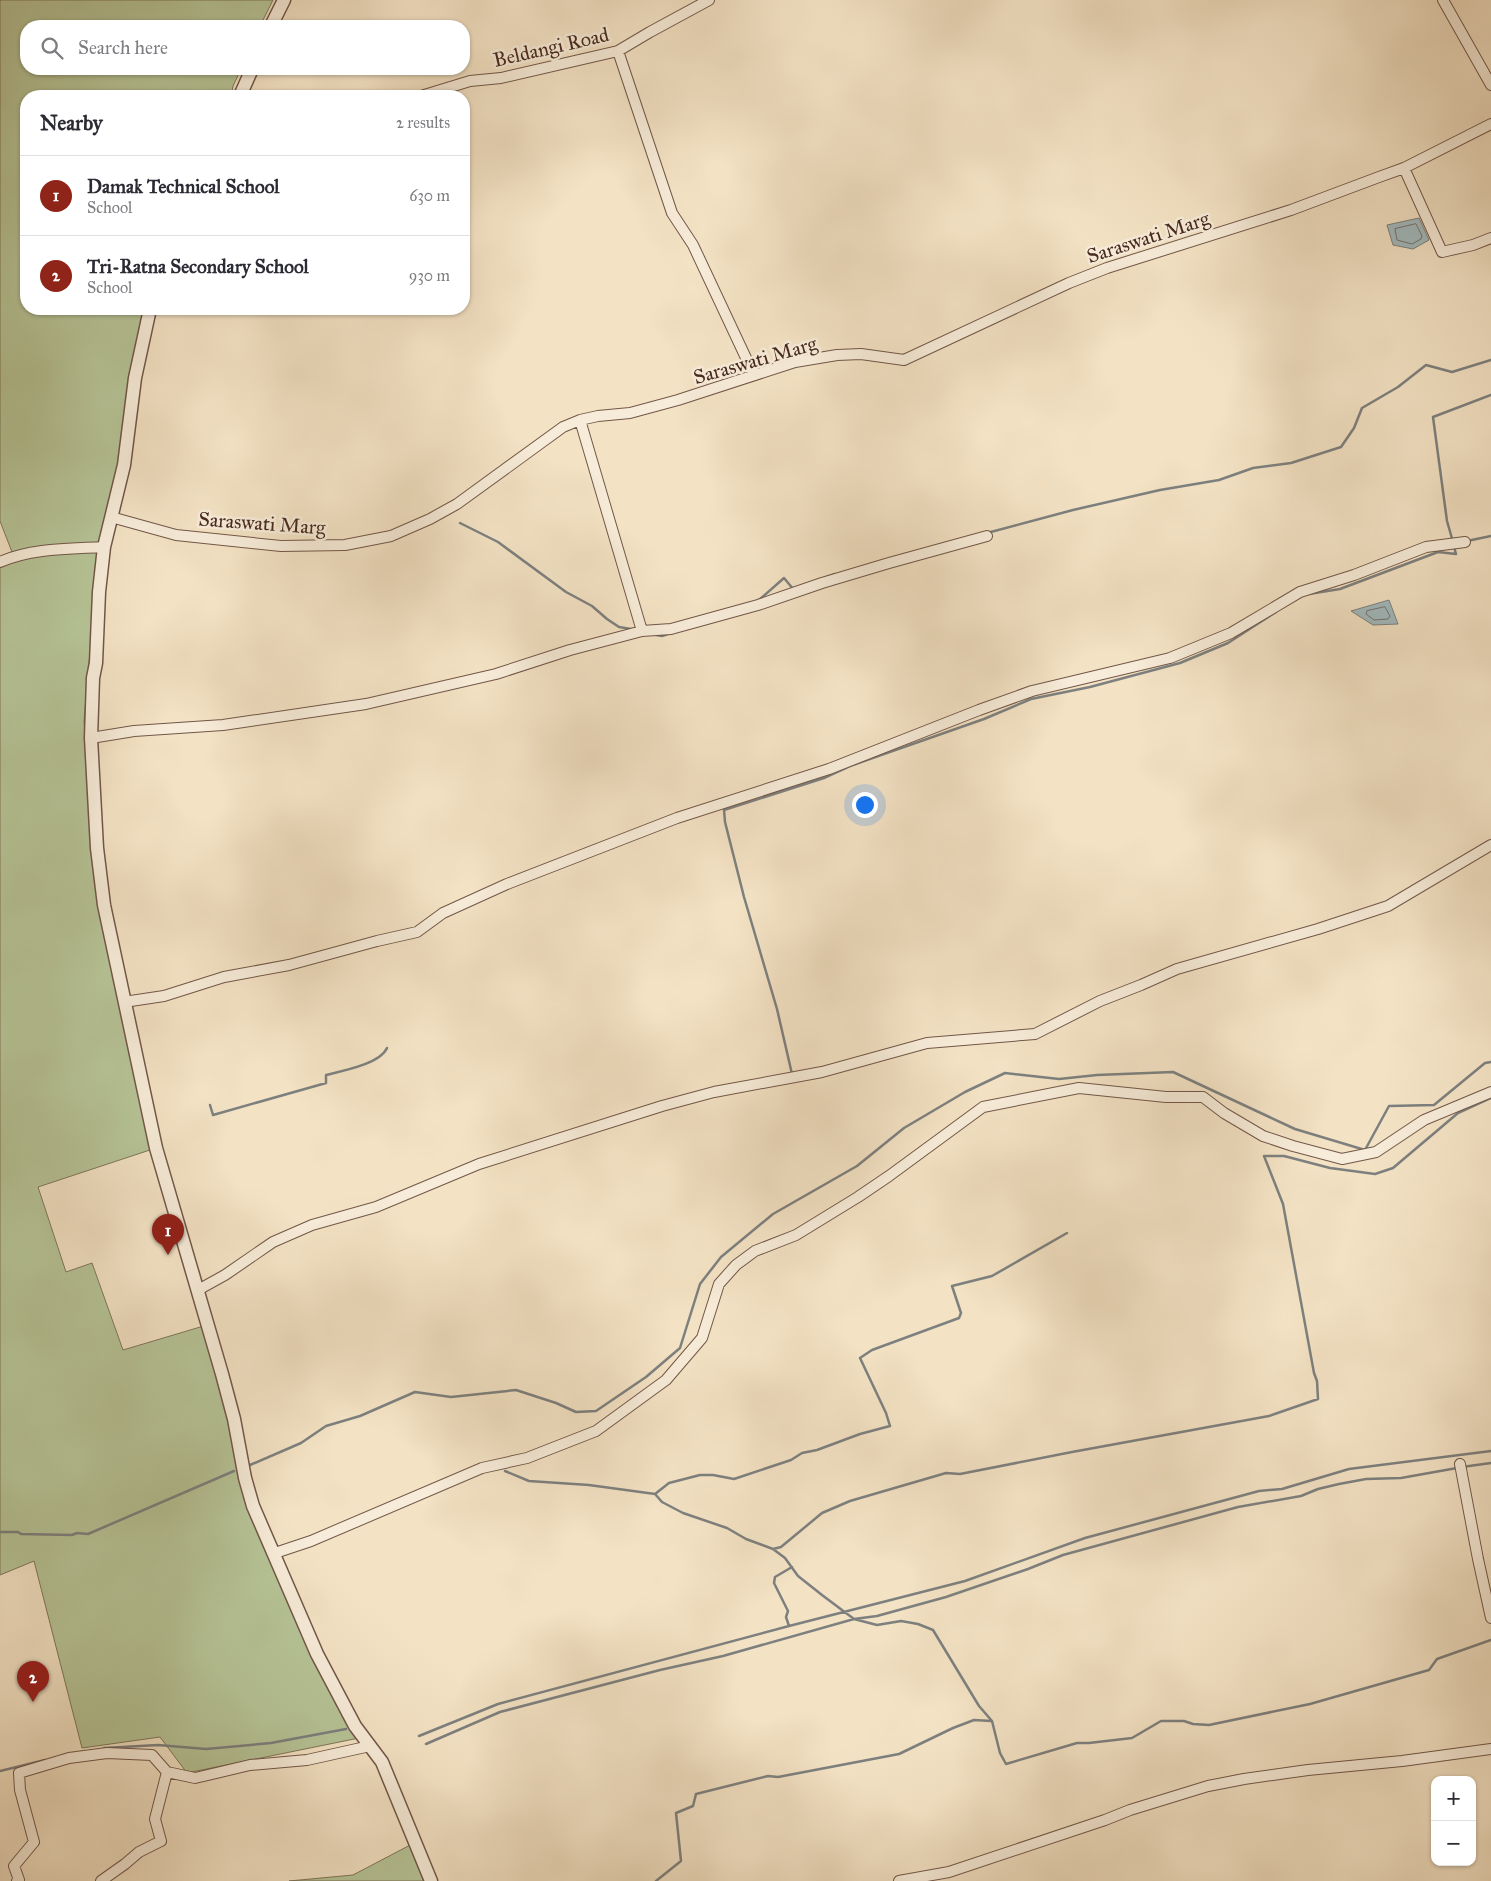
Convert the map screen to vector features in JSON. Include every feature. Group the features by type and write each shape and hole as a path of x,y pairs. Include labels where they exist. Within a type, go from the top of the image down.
{"street":[{"path":"274,20 284,0"},
{"name":"Beldangi Road","path":"439,90 470,80 501,78 618,51 709,0"},
{"path":"1443,0 1491,85"},
{"path":"618,51 672,213 693,245 754,375"},
{"path":"243,90 249,75"},
{"name":"Saraswati Marg","path":"112,517 176,535 281,546 345,545 392,536 430,519 457,504 563,427 580,420 630,413 795,362 837,355 862,354 904,360 1069,282 1291,210 1404,168 1491,124"},
{"path":"1404,168 1442,252 1473,245 1491,238"},
{"path":"149,315 135,378 124,464 104,547 98,592 91,738 98,858 104,905 158,1156 232,1410 253,1506 275,1553 317,1654 355,1726 382,1762 431,1881"},
{"path":"580,420 642,631"},
{"path":"91,738 134,731 223,726 366,704 496,674 570,650 642,631 671,629 758,605 838,578 987,536"},
{"path":"124,1002 164,996 224,977 289,965 416,932 443,913 507,884 686,815 830,769 1032,691 1170,658 1231,632 1300,592 1354,575 1426,547 1465,542"},
{"path":"0,562 10,557 54,550 104,547"},
{"path":"198,1290 272,1242 312,1225 376,1207 479,1164 653,1109 714,1092 822,1072 927,1043 1035,1034 1100,1001 1177,969 1318,929 1388,906 1491,845"},
{"path":"275,1553 311,1541 482,1468 527,1458 596,1431 666,1380 702,1338 719,1284 736,1265 754,1251 796,1235 858,1197 890,1176 983,1107 1078,1088 1166,1097 1203,1097 1224,1114 1263,1136 1342,1159 1376,1152 1424,1120 1491,1092"},
{"path":"1460,1464 1491,1618"},
{"path":"17,1881 19,1880 14,1866 34,1842 23,1805 20,1773 69,1758 108,1753 152,1755 167,1772 195,1778 250,1765 307,1760 370,1746"},
{"path":"899,1881 949,1872 1130,1810 1208,1786 1308,1770 1402,1761 1491,1749"},
{"path":"101,1881 139,1852 161,1841 155,1819 167,1772"}],"green space":[{"path":"0,0 273,0 263,20 20,20 20,75 238,75 232,90 20,90 20,315 149,315 93,618 84,721 93,865 105,935 156,1148 38,1187 66,1272 92,1263 123,1350 207,1325 252,1507 364,1737 187,1773 160,1737 82,1748 34,1561 0,1575 0,558 12,552 0,521"},
{"path":"414,1843 431,1881 289,1881 353,1875"}],"water":[{"path":"1419,218 1429,240 1413,249 1393,245 1387,225"},
{"path":"1389,600 1398,624 1373,625 1351,611"}],"waterway":[{"path":"987,533 1073,510 1160,490 1219,480 1253,468 1291,463 1341,447 1354,428 1362,408 1398,387 1426,365 1452,372 1491,360"},
{"path":"1453,542 1447,521 1433,417 1491,395"},
{"path":"460,523 498,542 566,592 592,606 619,627 631,629"},
{"path":"1467,541 1491,536"},
{"path":"1309,594 1340,589 1438,552 1456,554 1454,547"},
{"path":"821,579 835,574"},
{"path":"759,600 784,578 794,590"},
{"path":"792,1074 777,1009 744,897 725,822 724,810 824,778 850,766 984,719 1031,699 1090,687 1180,663 1228,643 1276,612"},
{"path":"656,635 668,634"},
{"path":"210,1105 213,1115 326,1083 326,1075 369,1063 383,1054 387,1048"},
{"path":"250,1465 301,1443 326,1426 360,1416 415,1392 451,1397 516,1390 556,1403 576,1412 596,1411 646,1377 680,1348 700,1284 721,1257 773,1214 857,1166 904,1128 965,1092 1005,1073 1059,1079 1097,1075 1173,1072 1295,1129 1365,1150 1389,1106 1434,1105 1485,1063 1491,1062"},
{"path":"773,1549 781,1547 822,1513 850,1501 946,1473 960,1474 1269,1416 1318,1399 1317,1381 1283,1204 1264,1156 1284,1156 1330,1168 1375,1174 1393,1168 1458,1113 1491,1098"},
{"path":"655,1494 669,1483 700,1475 713,1475 734,1479 791,1460 802,1453 817,1450 860,1434 890,1426 886,1413 860,1358 872,1350 959,1318 961,1313 952,1286 992,1276 1067,1233"},
{"path":"789,1626 965,1581 1085,1538 1259,1491 1282,1489 1349,1469 1491,1451"},
{"path":"1462,1467 1491,1463"},
{"path":"426,1744 500,1712 660,1670 723,1656 854,1619 877,1616 946,1597 1063,1555 1238,1507 1301,1496 1318,1489 1366,1479 1401,1478 1457,1468"},
{"path":"0,1532 18,1532 21,1534 88,1534 234,1471"},
{"path":"505,1471 529,1481 589,1485 655,1494 662,1502 683,1513 727,1528 746,1539 773,1549 785,1558 798,1576 854,1619 877,1625 901,1621 918,1624 933,1630 979,1706 992,1721 1000,1753 1006,1764 1077,1743 1132,1738 1161,1721 1184,1721 1193,1724 1209,1725 1310,1704 1429,1670 1437,1659 1491,1640"},
{"path":"419,1736 498,1704 789,1626 786,1617 788,1611 774,1583 775,1577 792,1567"},
{"path":"656,1881 681,1861 676,1813 693,1806 696,1794 768,1776 778,1777 899,1754 974,1720 991,1721"},
{"path":"104,1748 158,1745 206,1749 271,1743 346,1729"},
{"path":"0,1771 45,1760"}],"place":[{"name":"Damak Technical School","path":"168,1255"},
{"name":"Tri-Ratna Secondary School","path":"33,1702"}]}
